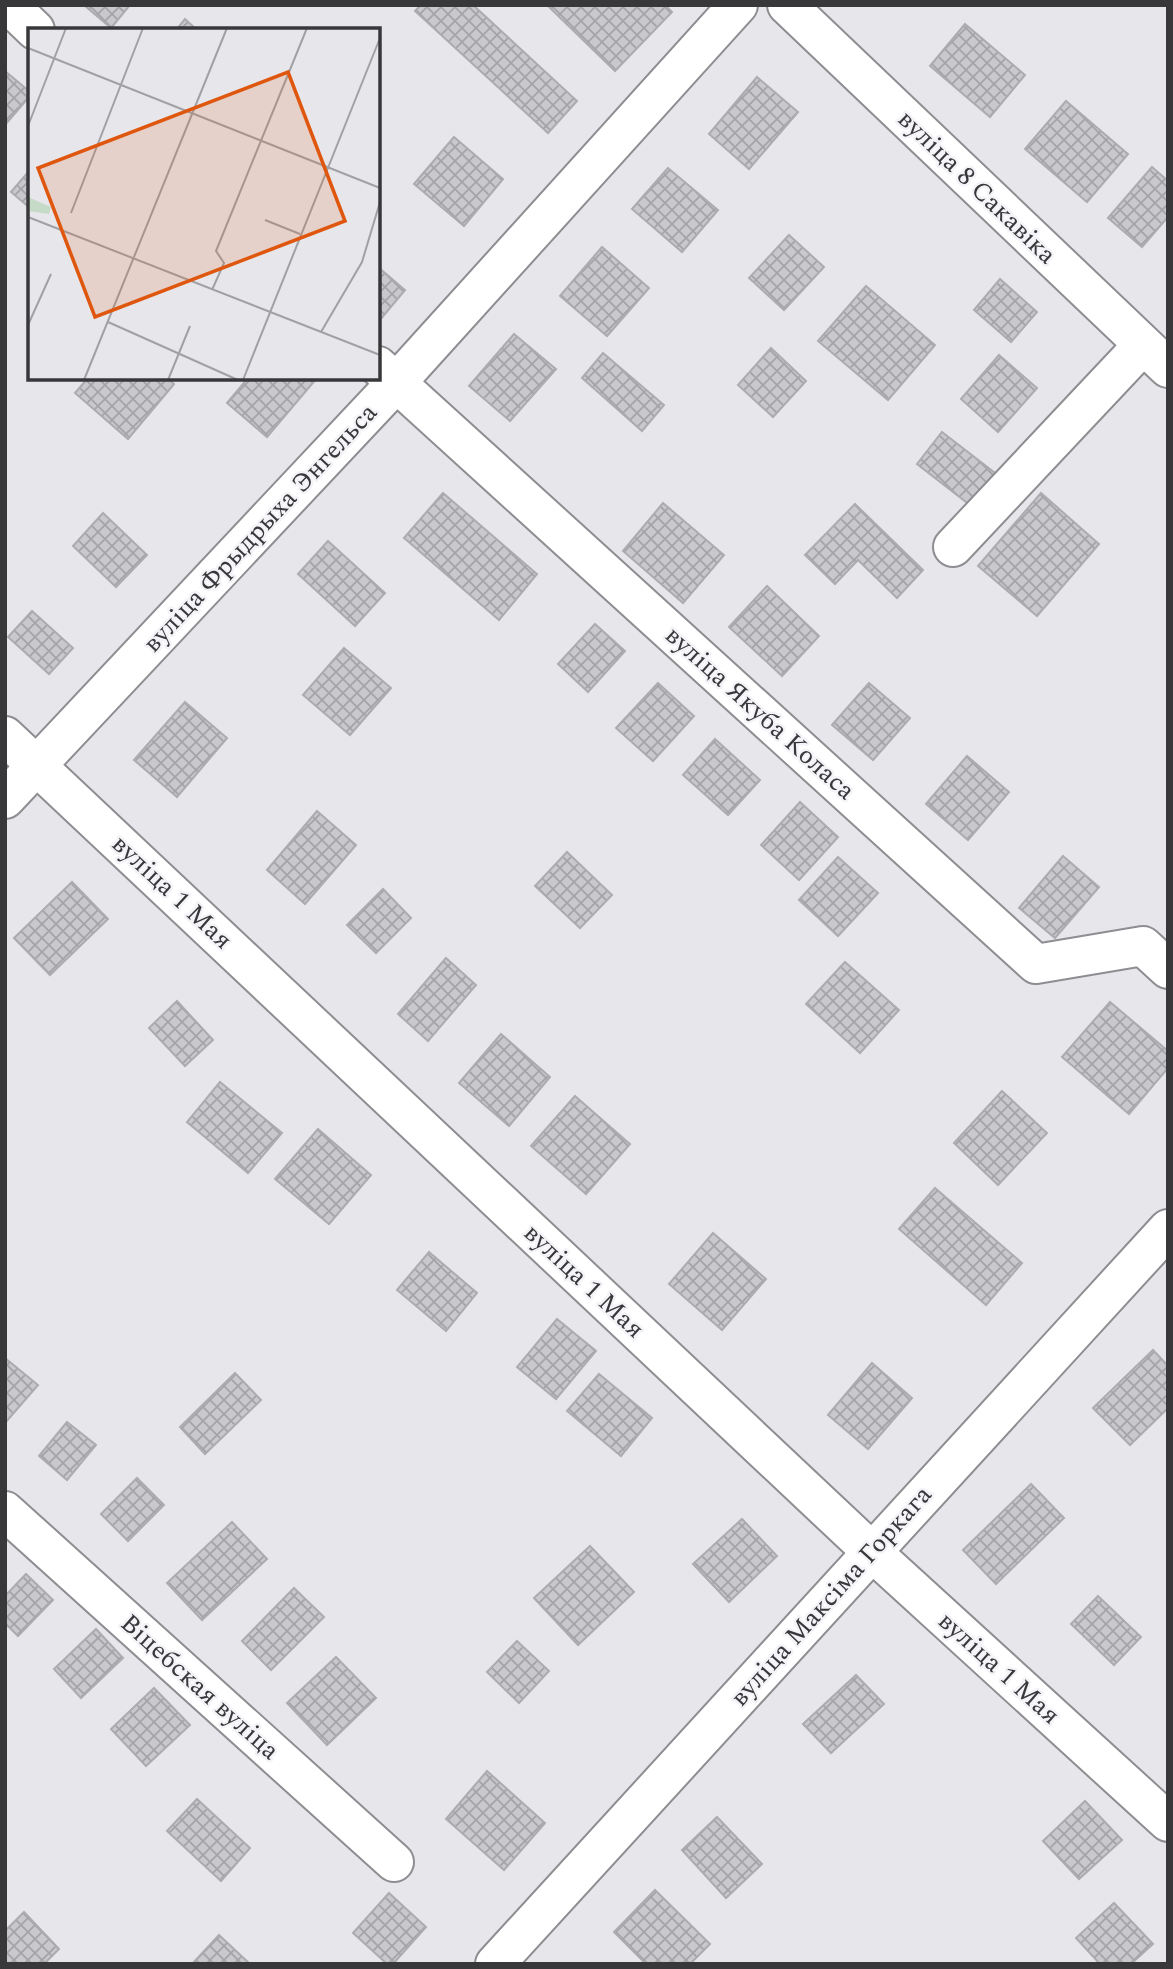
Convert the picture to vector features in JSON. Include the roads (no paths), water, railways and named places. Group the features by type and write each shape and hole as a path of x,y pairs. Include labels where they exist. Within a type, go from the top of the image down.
{"street":[{"path":"9,5 32,28"},
{"name":"вуліца Фрыдрыха Энгельса","path":"5,799 387,374 738,5"},
{"name":"вуліца 8 Сакавіка","path":"787,5 1155,357"},
{"path":"953,547 1155,357"},
{"name":"вуліца Якуба Коласа","path":"387,374 1037,964 1143,946 1168,969"},
{"name":"вуліца 1 Мая","path":"5,736 872,1552 1168,1822"},
{"name":"вуліца Максіма Горкага","path":"495,1964 1168,1229"},
{"name":"Віцебская вуліца","path":"5,1511 394,1862"}]}
